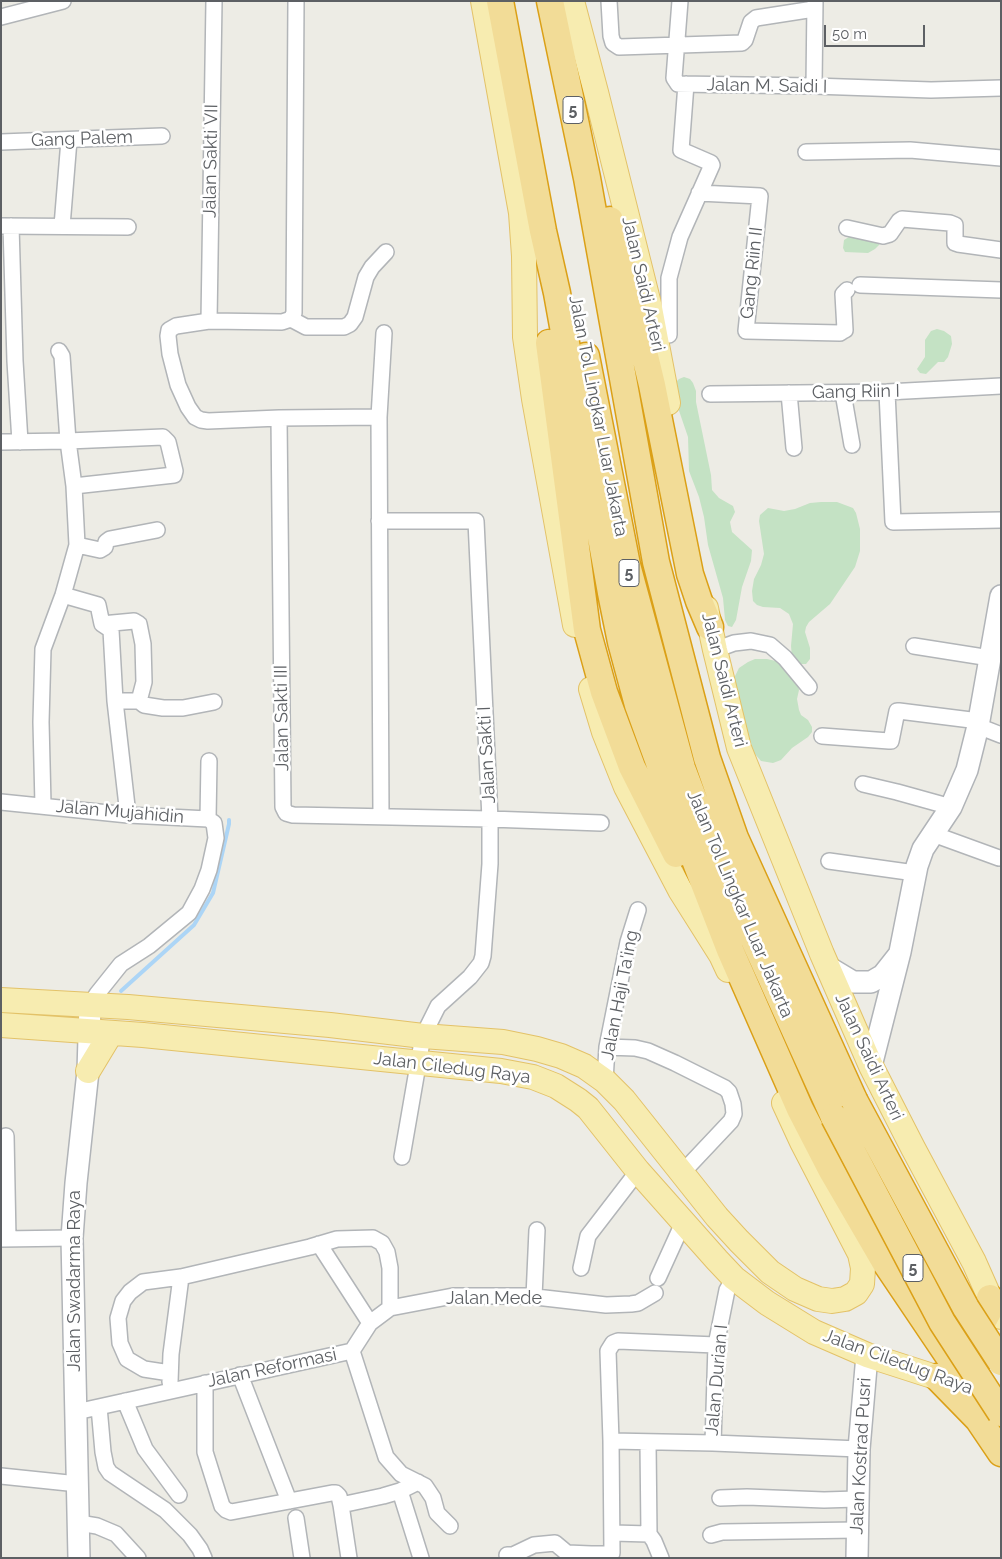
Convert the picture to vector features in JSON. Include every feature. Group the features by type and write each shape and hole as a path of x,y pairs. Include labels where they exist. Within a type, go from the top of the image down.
{"highway":[{"path":"500,1 556,293 599,532 621,642 638,705 730,950 800,1109 832,1171 863,1224 920,1316 970,1388"},
{"name":"Jalan Tol Lingkar Luar Jakarta","path":"516,1 627,565 682,768 712,847 834,1117 942,1322 1001,1413"},
{"name":"Jalan Tol Lingkar Luar Jakarta","path":"550,1 587,178 656,562 708,758 735,838 854,1100 966,1308 1001,1362"},
{"path":"587,178 596,186 603,198 627,281 652,385 690,574 712,638"},
{"path":"543,231 543,294 587,630 604,692 632,767 660,820 721,955"},
{"path":"920,1316 942,1334 962,1336 972,1332 983,1321 988,1312 996,1307"},
{"path":"937,1377 978,1419 1001,1453"}],"main road":[{"path":"483,1 522,213 526,337 534,399 574,622 584,666 604,732 626,787 680,890 721,955"},
{"name":"Jalan Saidi Arteri","path":"572,1 650,308 712,638 739,748 828,967 871,1066 996,1307"},
{"name":"Jalan Ciledug Raya","path":"1,1000 108,1006 330,1025 423,1036 503,1042 537,1049 584,1066 605,1081 624,1100 738,1241 770,1272 795,1289 823,1300 832,1301 848,1298 859,1289 863,1274 860,1254 778,1092 721,955"},
{"name":"Jalan Ciledug Raya","path":"1,1025 417,1062 501,1071 533,1077 556,1086 588,1108 638,1171 683,1223 734,1278 767,1303 814,1332 867,1355 1001,1398"},
{"path":"88,1064 83,1047 103,1033"},
{"path":"88,1064 103,1033"},
{"path":"970,1388 1001,1368"}],"street":[{"path":"1,17 63,1"},
{"name":"Jalan Sakti VII","path":"209,321 214,1"},
{"path":"296,1 294,313 291,319 282,322 209,321 176,326 169,330 170,354 178,385 188,407 201,420 379,417"},
{"path":"608,1 611,36 613,43 619,47 742,43 745,40 751,22 756,18 815,5 814,86"},
{"path":"675,45 680,1"},
{"path":"584,47 613,43"},
{"name":"Jalan M. Saidi I","path":"675,45 674,78 678,84 931,90 1001,88"},
{"path":"669,335 669,278 680,237 712,164 681,150 686,84"},
{"name":"Gang Palem","path":"1,142 162,136"},
{"path":"62,226 69,140"},
{"path":"806,152 910,150 1001,158"},
{"name":"Gang Riin II","path":"699,193 760,196 746,331 843,332 845,330 843,294 854,288 1001,290"},
{"path":"847,228 883,236 890,234 900,220 950,223 955,225 955,243 1001,250"},
{"path":"20,442 6,226 128,227"},
{"path":"291,319 306,327 344,328 350,324 355,317 361,289 366,277 372,267 386,252"},
{"path":"381,816 379,417 384,333"},
{"name":"Jalan Mujahidin","path":"59,351 62,356 68,441 74,486 77,545 63,595 43,649 41,722 43,806 128,815 208,819 214,823 216,838 209,870 202,889 189,913 149,946 121,964 97,994 108,1006"},
{"name":"Gang Riin I","path":"710,394 887,392 1001,386"},
{"path":"887,392 893,522 1001,520"},
{"path":"789,393 794,448"},
{"path":"843,393 852,445"},
{"name":"Jalan Sakti III","path":"279,418 283,807 286,813 293,815 601,823"},
{"path":"1,442 163,437 168,442 175,471 174,475 74,486"},
{"name":"Jalan Sakti I","path":"380,521 476,521 490,819 490,864 481,963 470,977 438,1006 423,1036 402,1157"},
{"path":"77,545 100,550 105,547 106,542 110,539 157,530"},
{"path":"63,595 98,606 102,624 111,630 115,701 128,815"},
{"path":"871,1066 900,952 915,873 923,849 951,807 967,770 993,667 1001,596"},
{"path":"102,624 134,621 138,624 143,644 144,682 139,701"},
{"path":"712,638 734,643 751,641 770,645 785,658 809,687"},
{"path":"914,646 993,667"},
{"path":"115,701 139,701 144,705 183,708 214,702"},
{"path":"822,736 891,741 897,711 978,724 1001,735"},
{"path":"208,819 209,762"},
{"path":"863,784 951,807"},
{"path":"1,802 43,806"},
{"path":"934,834 999,858"},
{"path":"829,860 915,873"},
{"name":"Jalan Haji Ta'ing","path":"605,1081 608,1047 628,942 638,910"},
{"path":"828,967 853,982 870,982 882,975 900,952"},
{"path":"103,1033 108,1006"},
{"path":"608,1047 635,1048 648,1051 675,1062 725,1088 729,1092 734,1114 731,1121 682,1173"},
{"name":"Jalan Swadarma Raya","path":"79,1558 78,1484 89,1409 72,1238 88,1064"},
{"path":"714,1094 733,1104"},
{"path":"6,1136 4,1239 72,1238"},
{"path":"581,1268 588,1236 638,1171"},
{"path":"658,1278 683,1223"},
{"path":"534,1297 537,1230"},
{"path":"170,1373 144,1369 127,1359 120,1344 118,1318 123,1301 130,1292 143,1282 181,1277 337,1239 373,1238 382,1244 387,1252 390,1268 390,1308"},
{"path":"319,1244 370,1323"},
{"path":"171,1390 171,1354 181,1277"},
{"name":"Jalan Durian I","path":"612,1441 713,1443 716,1345 727,1290 734,1278"},
{"name":"Jalan Mede","path":"352,1351 370,1323 390,1308 453,1296 534,1297 606,1305 631,1304 638,1303 655,1293"},
{"path":"505,1557 534,1545 555,1543 568,1554 591,1556 612,1552 612,1441 608,1351 613,1343 618,1341 716,1345"},
{"name":"Jalan Reformasi","path":"89,1409 352,1351 386,1457 401,1474 426,1486 433,1498 437,1513 450,1526"},
{"name":"Jalan Kostrad Pusri","path":"857,1558 859,1450 867,1355"},
{"path":"240,1375 289,1501"},
{"path":"205,1383 206,1452 222,1506 231,1512 332,1492 339,1496 342,1505 349,1558"},
{"path":"125,1401 145,1450 179,1494"},
{"path":"89,1409 106,1467 110,1473 165,1510 190,1535 204,1558"},
{"path":"648,1443 649,1534 654,1541 660,1558"},
{"path":"713,1443 859,1450"},
{"path":"1,1476 78,1484"},
{"path":"342,1505 383,1496 418,1482"},
{"path":"400,1490 420,1558"},
{"path":"720,1498 857,1499"},
{"path":"296,1518 302,1558"},
{"path":"79,1523 97,1526 116,1534 138,1558"},
{"path":"711,1535 722,1532 857,1530"},
{"path":"613,1533 649,1534"}],"green space":[{"path":"854,236 880,242 875,249 868,253 845,252 843,248 844,240"},
{"path":"937,329 951,336 952,344 948,357 944,362 938,362 926,374 920,373 917,369 925,357 925,340 931,331"},
{"path":"684,377 690,379 696,391 696,402 711,475 712,490 719,498 733,506 735,512 730,522 732,532 752,550 751,561 742,587 736,620 732,627 728,626 725,620 723,598 708,545 704,517 689,471 688,437 675,399 675,383"},
{"path":"837,502 853,508 860,529 860,551 855,567 830,604 809,622 806,627 805,632 810,648 810,659 806,664 801,664 792,657 793,624 789,614 780,608 763,607 753,601 754,579 764,554 759,521 760,515 768,508 784,511 810,503"},
{"path":"755,659 780,662 798,685 797,699 799,710 812,727 812,732 808,737 792,748 781,760 773,763 761,761 754,753 733,686 734,678 739,668"}],"waterway":[{"path":"121,991 194,925 213,893 229,820"}]}
